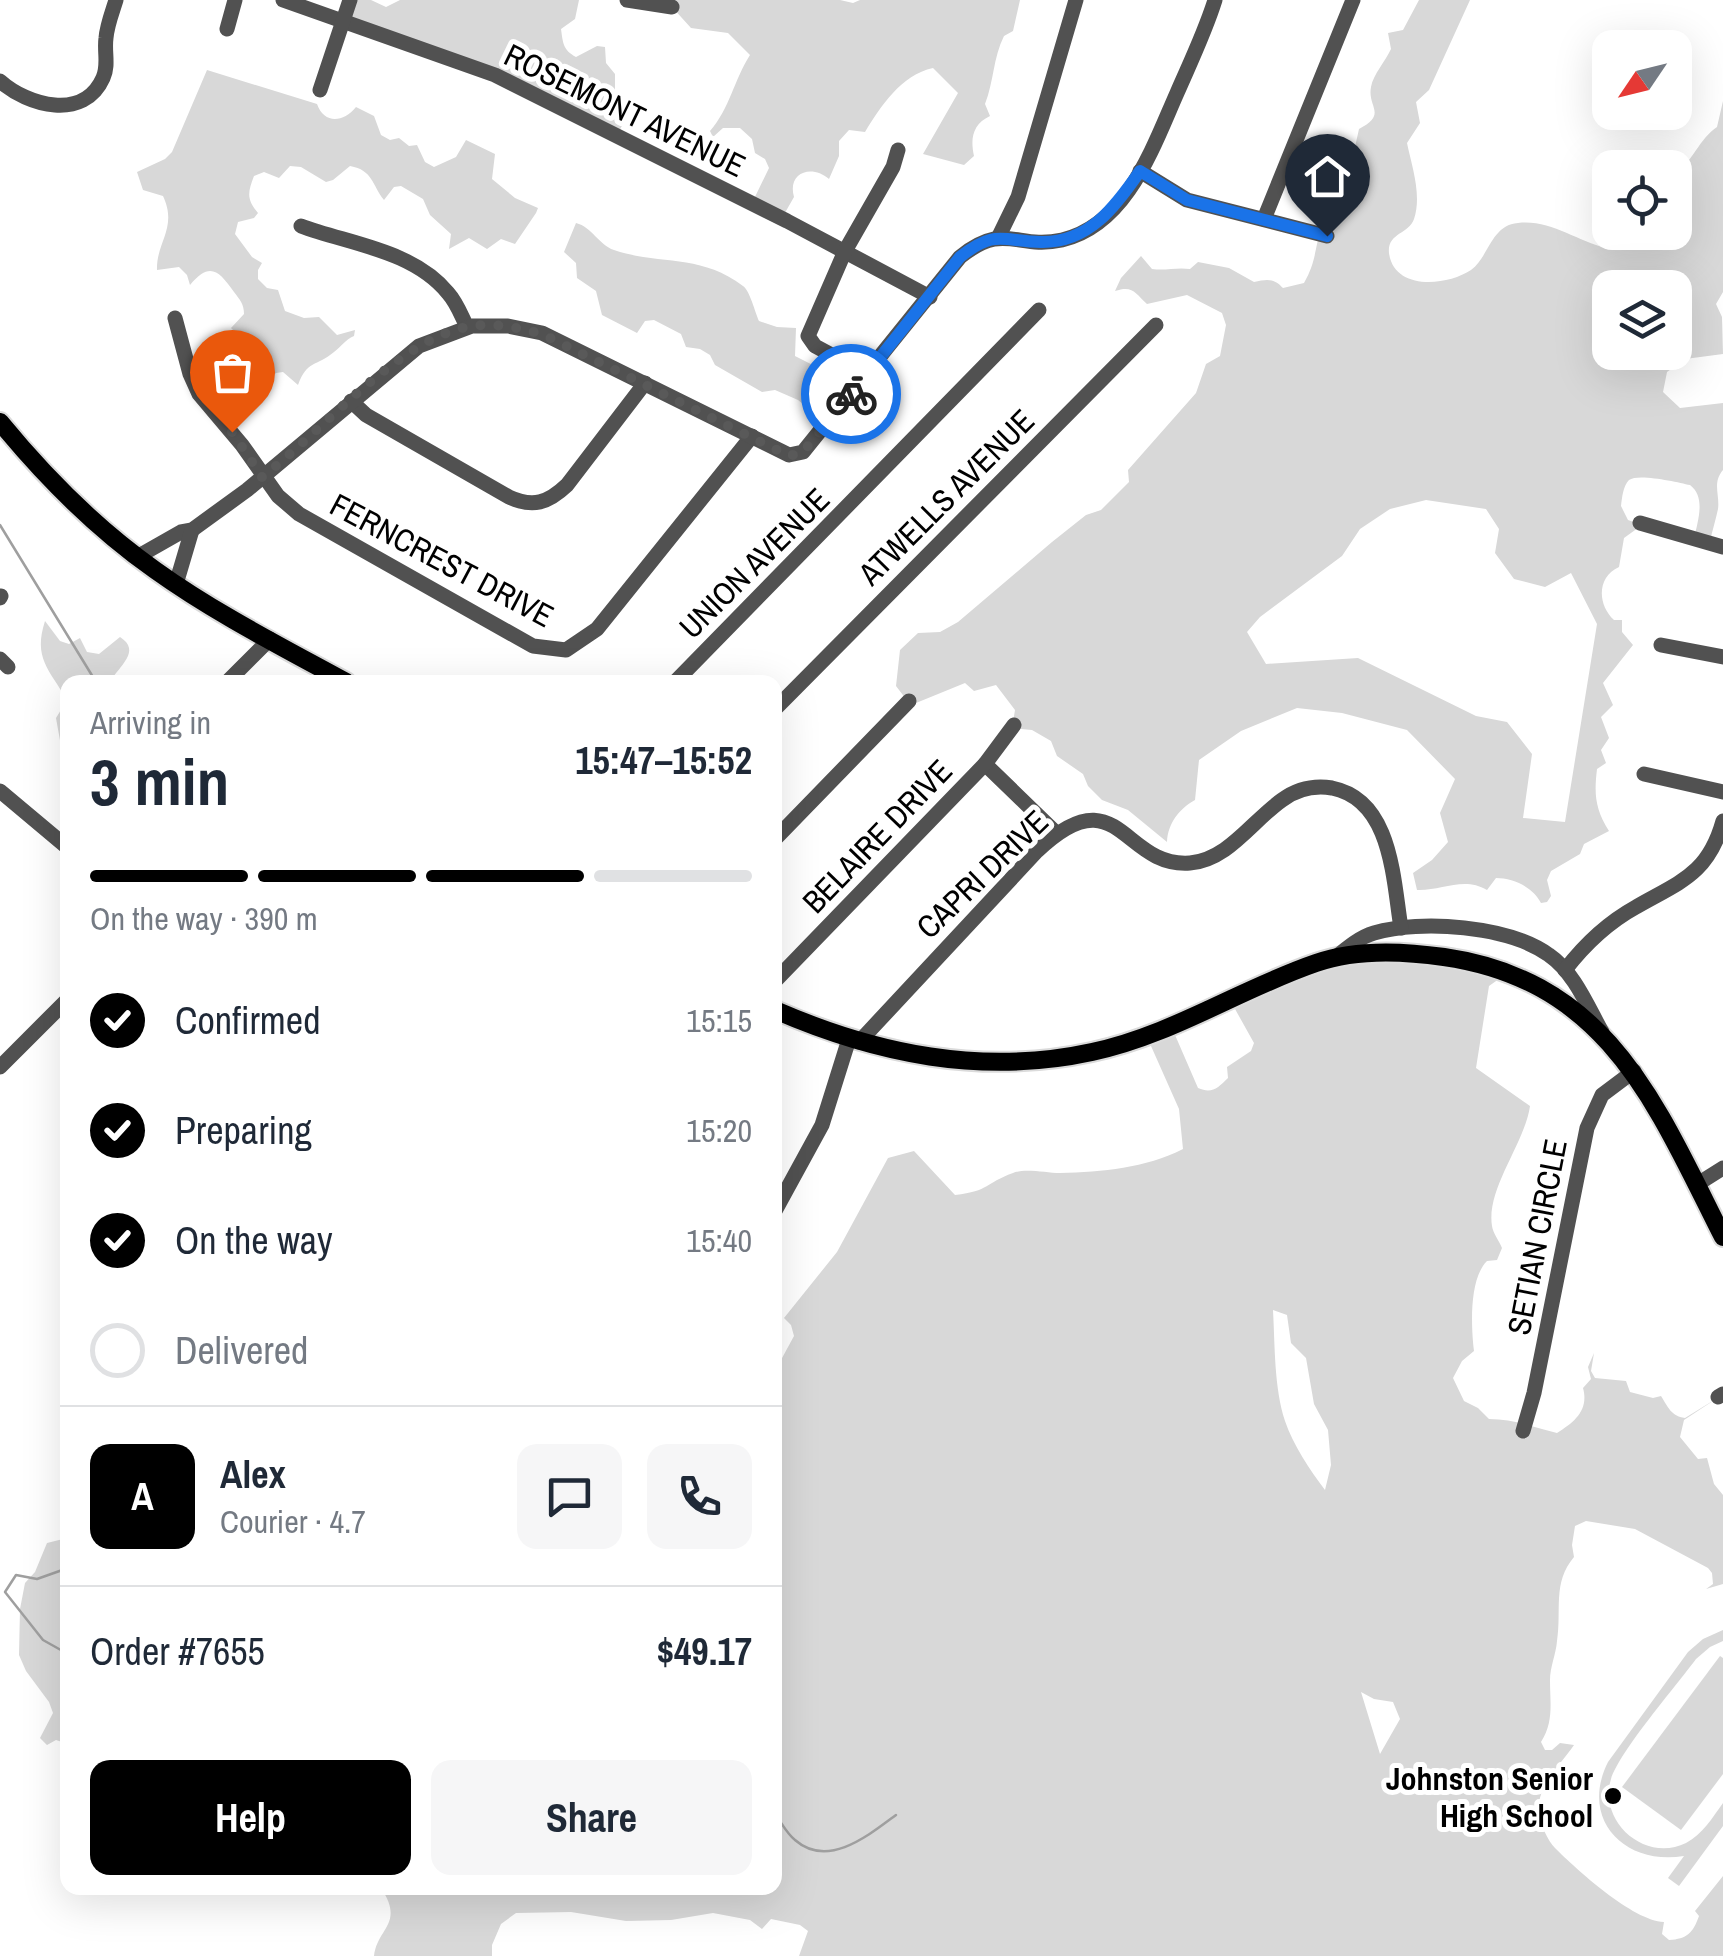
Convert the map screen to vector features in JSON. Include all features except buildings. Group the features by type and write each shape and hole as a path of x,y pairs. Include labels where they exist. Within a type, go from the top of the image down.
{"main road":[{"path":"1,423 61,490 137,557 176,584 334,675"},
{"path":"782,1013 854,1040 911,1055 979,1062 1088,1053 1146,1037 1264,983 1335,958 1415,954 1464,960 1497,970 1572,1007 1608,1043 1634,1071 1661,1112 1723,1236"}],"street":[{"path":"228,29 235,0"},
{"name":"ROSEMONT AVENUE","path":"283,0 495,75 930,296"},
{"path":"320,90 350,0"},
{"path":"627,0 672,6"},
{"path":"999,236 1018,196 1076,0"},
{"path":"137,557 181,532 192,530 419,346 467,327 508,326 542,334 789,456 803,452 960,257 999,236 1041,242 1084,232 1115,205 1162,132 1215,0"},
{"path":"1264,219 1352,0"},
{"path":"0,82 43,104 62,105 88,96 105,74 106,35 113,1"},
{"path":"867,374 815,346 808,336 845,251 894,167 898,150"},
{"path":"1140,171 1187,200 1327,236"},
{"path":"301,226 411,264 450,295 467,327"},
{"name":"UNION AVENUE","path":"682,675 1039,310"},
{"name":"FERNCREST DRIVE","path":"175,318 199,394 278,496 315,524 533,646 566,650 582,642 606,620 752,436"},
{"name":"ATWELLS AVENUE","path":"782,701 1156,324"},
{"path":"351,402 366,415 509,497 539,504 567,485 645,383"},
{"path":"1640,523 1723,548"},
{"path":"176,584 192,530"},
{"path":"234,675 270,639"},
{"path":"1661,645 1723,657"},
{"path":"782,832 909,701"},
{"name":"BELAIRE DRIVE","path":"782,974 985,764 1014,725"},
{"path":"985,764 1056,833"},
{"path":"1644,774 1723,792"},
{"name":"CAPRI DRIVE","path":"854,1040 1056,833 1080,822 1102,821 1118,826 1161,859 1172,864 1194,863 1213,859 1281,800 1296,792 1317,786 1341,790 1355,796 1368,811 1388,845 1401,928"},
{"path":"0,791 60,841"},
{"path":"1565,970 1600,931 1692,876 1716,845 1723,822"},
{"path":"1335,958 1362,938 1401,928 1454,927 1500,936 1544,952 1565,970 1608,1043"},
{"path":"0,1067 60,1007"},
{"path":"782,1197 822,1125 854,1040"},
{"name":"SETIAN CIRCLE","path":"1523,1431 1587,1128 1602,1095 1634,1071"},
{"path":"1696,1185 1723,1168"}],"shaded area":[{"path":"350,0 371,0 386,7 400,0 579,0 575,19 561,29 564,46 576,57 597,46 605,47 606,63 615,74 615,105 625,120 616,137 493,75 342,22"},
{"path":"657,0 1020,0 1013,31 1004,36 998,53 985,104 990,116 974,132 974,156 964,165 923,154 958,93 933,68 911,77 893,93 865,132 849,130 839,141 839,156 829,179 815,172 798,176 794,197 782,218 753,201 769,168 765,159 755,153 752,139 740,128 723,128 713,137 710,131 750,55 728,33 691,28 672,7"},
{"path":"1419,0 1470,0 1429,90 1416,102 1420,123 1407,143 1416,210 1411,224 1389,246 1393,265 1401,274 1423,282 1449,279 1471,270 1502,229 1518,223 1552,227 1592,244 1592,250 1692,250 1692,156 1717,127 1723,101 1723,292 1716,304 1722,317 1723,354 1692,358 1692,270 1592,270 1592,370 1670,370 1663,392 1680,408 1723,403 1723,470 1717,484 1717,513 1710,542 1694,539 1699,502 1690,485 1640,477 1625,485 1621,506 1628,520 1642,525 1624,538 1619,567 1607,577 1602,591 1608,614 1614,620 1622,620 1622,632 1633,645 1603,683 1613,705 1601,717 1609,738 1601,750 1606,763 1597,769 1596,794 1609,831 1584,844 1580,854 1551,871 1547,880 1551,896 1547,902 1541,903 1528,888 1502,878 1496,878 1487,890 1461,884 1417,890 1413,873 1448,842 1440,813 1455,779 1407,730 1342,713 1297,708 1241,731 1199,760 1195,800 1175,817 1167,842 1128,810 1102,800 1088,786 1083,774 1057,756 1051,741 1032,730 1012,728 1015,710 996,685 974,691 965,683 916,703 909,703 896,686 900,650 918,633 940,632 958,622 1086,515 1101,510 1129,482 1128,470 1196,393 1206,364 1220,356 1226,325 1222,313 1187,295 1147,304 1130,290 1115,291 1141,256 1152,269 1190,269 1198,262 1229,268 1254,282 1273,281 1283,288 1304,283 1320,234 1339,208 1337,193 1329,182 1353,156 1359,129 1373,119 1371,87 1391,49 1388,33 1403,30","holes":["1426,500 1486,509 1499,529 1495,553 1514,579 1545,587 1571,573 1597,624 1565,822 1523,818 1532,754 1507,722 1476,716 1358,658 1266,664 1247,632 1260,617 1342,556 1360,529 1390,509"]},
{"path":"207,70 317,104 329,118 345,116 356,107 374,116 381,135 390,140 399,138 409,146 417,145 425,162 434,167 456,157 466,140 495,154 492,179 515,198 538,208 536,213 515,244 501,239 487,249 469,238 449,249 451,234 430,215 423,199 401,186 394,187 384,200 368,175 358,168 350,166 326,182 301,167 290,166 279,178 264,172 254,176 249,195 258,213 238,222 235,234 252,257 262,263 258,279 267,288 278,290 285,311 304,318 319,317 337,335 355,330 354,336 309,368 298,385 283,372 258,387 242,369 244,347 231,328 244,314 243,307 224,279 209,271 190,285 179,267 157,270 167,207 163,196 143,190 137,172 172,152"},
{"path":"576,223 614,250 696,264 727,276 746,289 759,321 796,328 795,356 854,386 826,423 798,400 775,390 762,392 715,365 710,355 686,347 681,334 654,320 645,321 637,333 602,315 596,291 577,278 576,263 564,252"},
{"path":"45,621 60,641 69,644 80,638 87,652 99,654 120,637 129,653 115,675 60,675 60,689 42,654"},
{"path":"1391,953 1506,974 1489,986 1476,1068 1530,1106 1495,1197 1492,1226 1502,1248 1497,1260 1487,1261 1477,1279 1472,1316 1474,1351 1462,1361 1453,1378 1464,1401 1489,1419 1557,1433 1575,1420 1582,1409 1583,1388 1591,1379 1588,1367 1594,1353 1591,1371 1595,1378 1626,1381 1630,1392 1653,1398 1661,1396 1680,1417 1685,1418 1719,1397 1684,1420 1680,1437 1698,1459 1707,1458 1714,1484 1723,1495 1723,1584 1706,1589 1713,1584 1708,1568 1635,1529 1586,1521 1575,1526 1574,1557 1560,1587 1557,1641 1550,1675 1550,1720 1541,1742 1545,1750 1560,1743 1574,1745 1541,1795 1540,1817 1555,1848 1621,1904 1664,1922 1662,1934 1669,1940 1692,1931 1699,1916 1695,1911 1723,1876 1723,1956 799,1956 808,1931 800,1925 771,1919 762,1929 750,1920 713,1913 671,1920 626,1921 571,1912 516,1913 501,1924 492,1956 374,1956 390,1918 385,1895 782,1895 782,1358 794,1336 784,1318 837,1252 888,1158 914,1151 955,1195 981,1189 1018,1172 1108,1170 1154,1161 1183,1149 1179,1109 1147,1037 1172,1028 1198,1088 1214,1089 1228,1078 1227,1067 1251,1051 1254,1043 1230,1000 1268,981","holes":["1273,1310 1287,1315 1291,1343 1306,1358 1314,1404 1328,1430 1331,1465 1325,1490 1297,1448 1281,1408","1361,1692 1393,1702 1400,1719 1380,1754"]},
{"path":"60,1540 60,1741 47,1745 40,1738 53,1713 19,1655 25,1583 35,1572 47,1543"},
{"path":"1723,1630 1723,1641 1696,1659 1637,1736 1611,1779 1609,1795 1618,1824 1641,1843 1656,1848 1671,1848 1692,1839 1723,1803 1723,1826 1679,1886 1668,1878 1684,1856 1643,1854 1613,1835 1599,1803 1601,1783 1608,1762 1688,1652 1703,1639"},
{"path":"1720,1656 1723,1774 1681,1830 1622,1787"}],"waterway":[{"path":"0,525 92,675"},
{"path":"60,1571 37,1579 16,1575 5,1592 43,1640 60,1650"},
{"path":"782,1824 808,1848 834,1850 848,1846 896,1815"}],"way so far":[{"path":"232,432 262,477 405,356 434,337 472,326 508,326 542,334 789,456 803,452 851,394"}],"place":[{"name":"Johnston Senior High School","path":"1613,1796"}],"route":[{"path":"851,394 970,249 999,236 1041,242 1084,232 1115,205 1140,171 1187,200 1327,236"}]}
